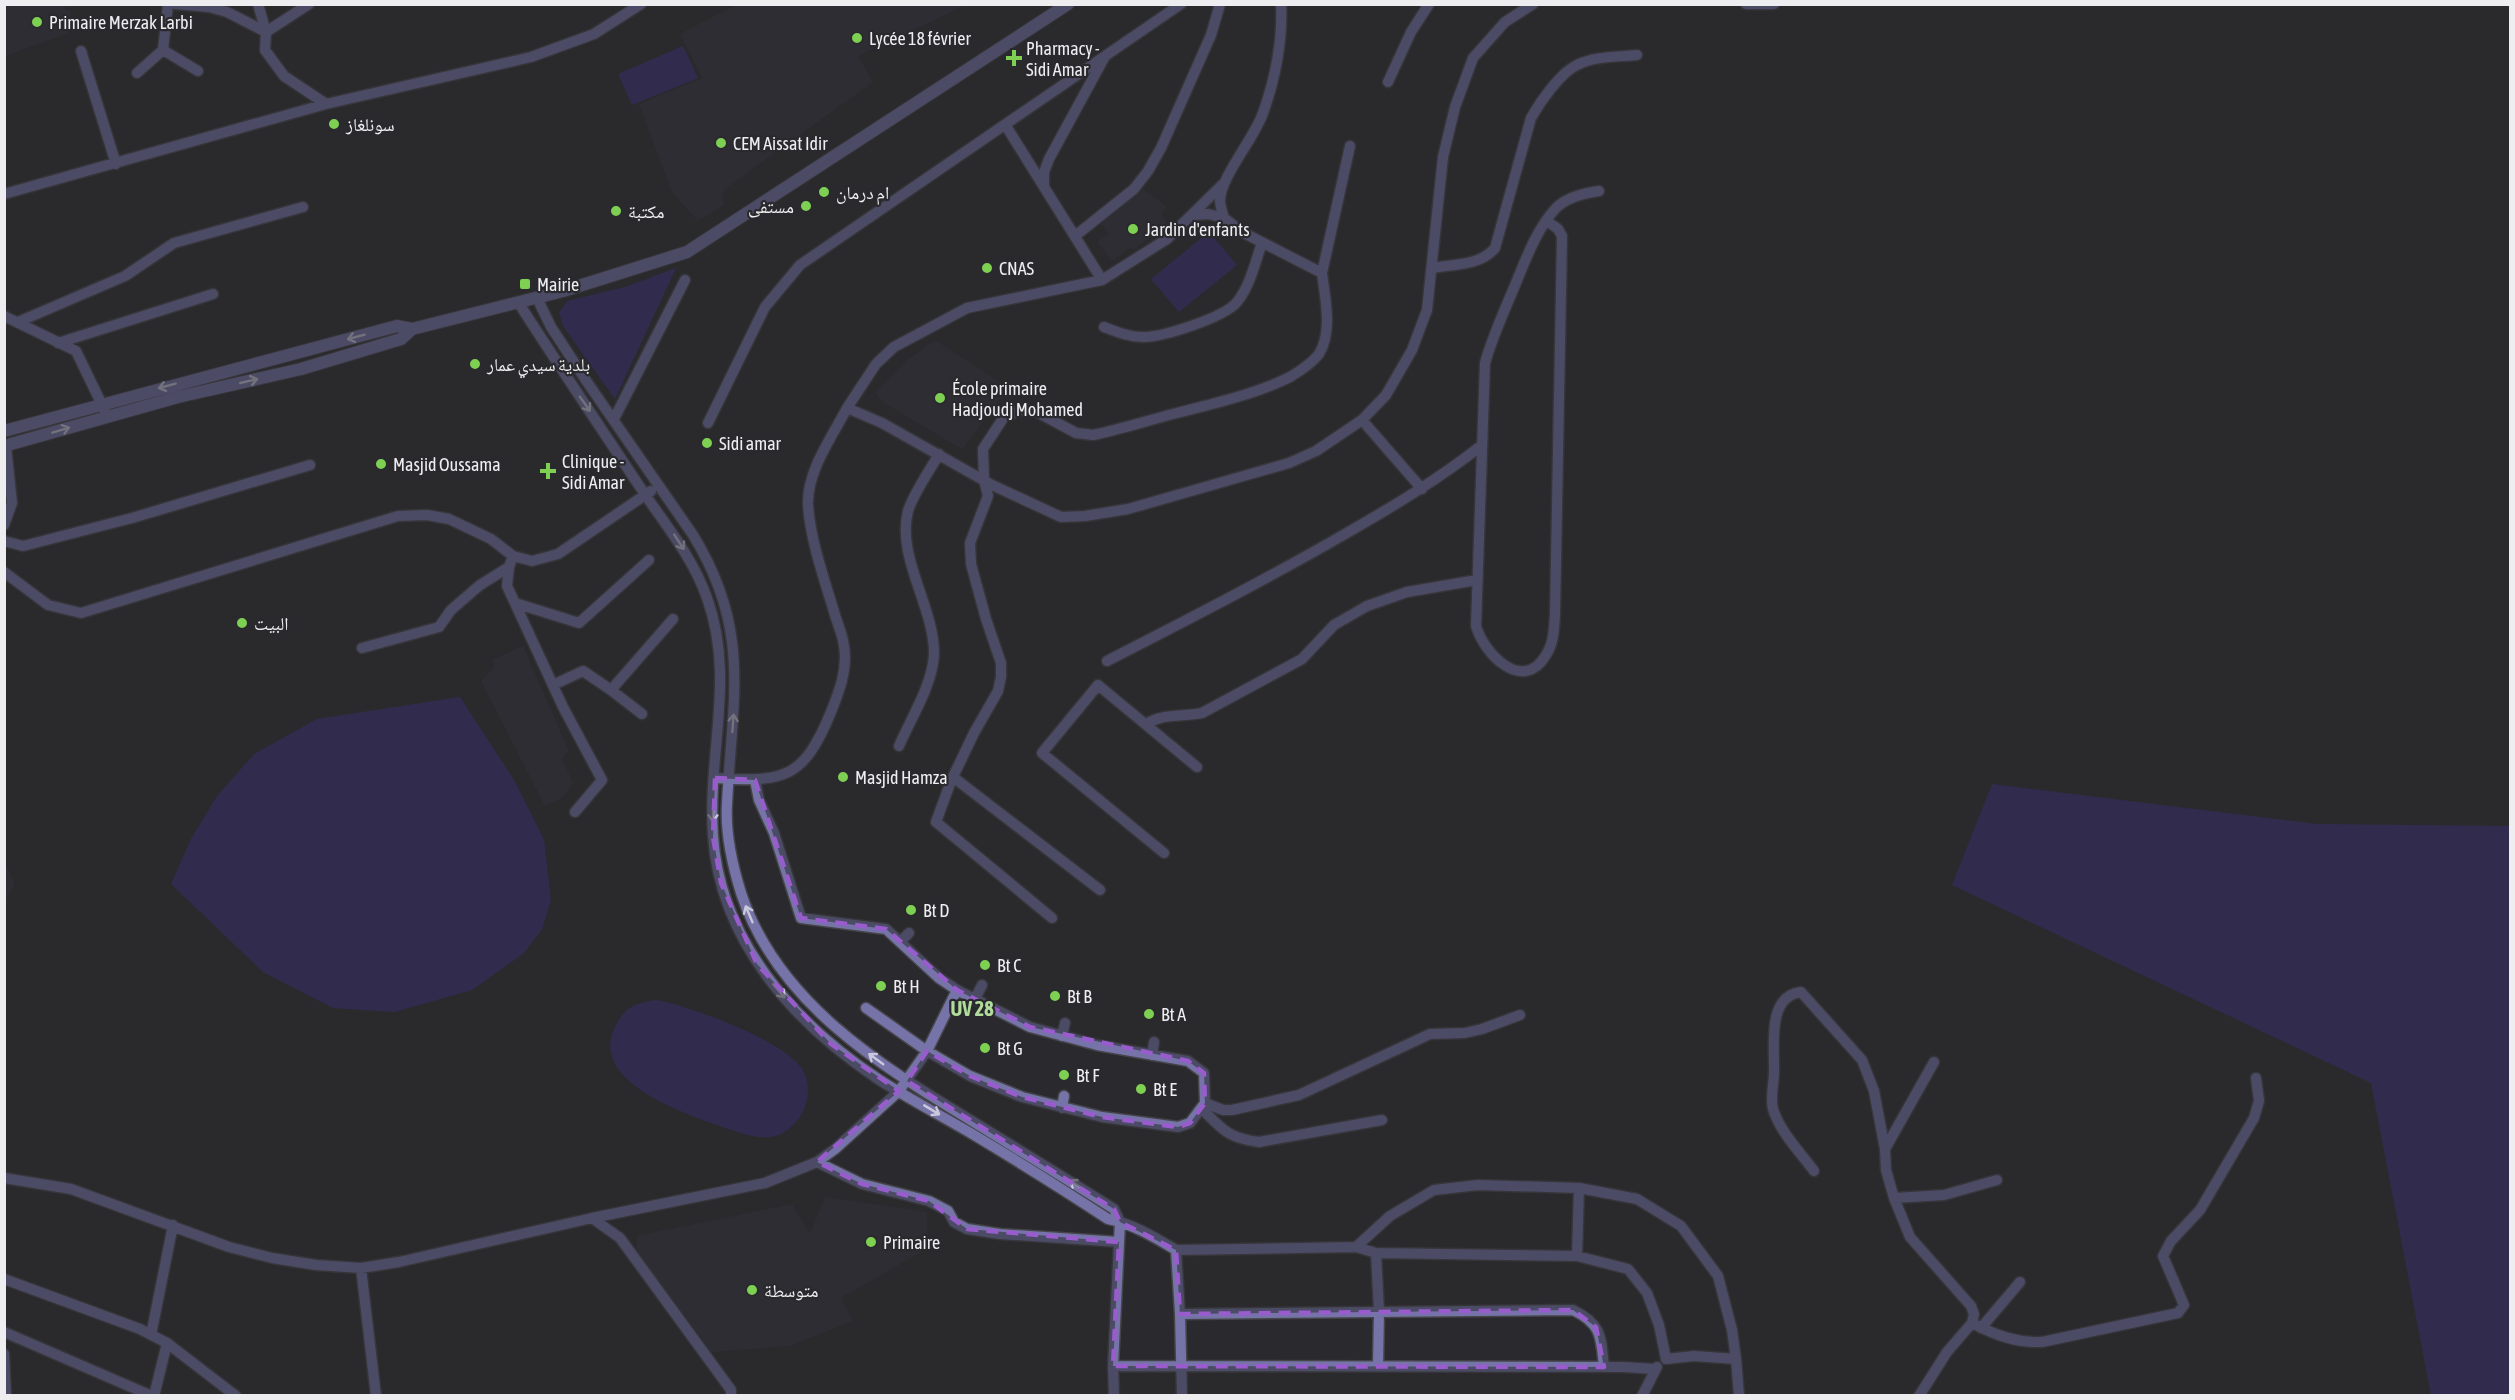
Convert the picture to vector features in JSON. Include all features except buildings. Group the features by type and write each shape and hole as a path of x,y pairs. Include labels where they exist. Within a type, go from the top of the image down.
{"street":[{"path":"137,73 163,50 168,4"},
{"path":"176,4 226,8 266,32"},
{"path":"258,4 266,32 265,50 284,76 326,104"},
{"path":"4,194 326,104 531,57 594,34 641,4"},
{"path":"4,431 397,326 412,329 537,298 687,252 1068,4"},
{"path":"708,423 765,307 800,265 1181,4"},
{"path":"1075,236 1126,196 1148,171 1161,148 1206,45 1220,4"},
{"path":"715,778 767,779 797,769 818,743 840,692 844,669 844,647 808,503 812,476 847,408 876,364 894,348 967,308 1102,280 1167,240 1223,184 1254,132 1263,113 1277,57 1282,21 1281,4"},
{"path":"1388,82 1407,40 1430,4"},
{"path":"847,408 882,423 984,480 1061,517 1085,516 1128,509 1289,463 1316,452 1362,420 1386,395 1412,350 1427,310 1443,158 1455,107 1473,58 1505,22 1533,4"},
{"path":"1746,4 1774,4"},
{"path":"266,32 304,7"},
{"path":"163,50 198,71"},
{"path":"81,51 116,164"},
{"path":"1044,186 1044,172 1049,159 1106,55"},
{"path":"1432,268 1478,261 1488,256 1495,248 1532,118 1540,103 1557,82 1576,65 1637,55"},
{"path":"1006,126 1102,280"},
{"path":"1052,918 936,822 953,777 998,691 1001,677 1001,663 971,564 970,543 988,496 984,480 983,449 1004,417 1023,409 1037,412 1076,433 1093,435 1211,404 1291,376 1307,366 1319,353 1324,340 1327,319 1322,273 1350,147"},
{"path":"1223,184 1220,200 1224,218"},
{"path":"1547,221 1558,229 1562,236 1555,614 1553,638 1547,654 1532,670 1520,671 1504,665 1480,641 1476,626 1485,363 1490,344 1533,242 1547,221 1558,207 1588,193 1599,191"},
{"path":"18,322 125,276 174,243 303,207"},
{"path":"1194,215 1208,214 1224,218 1262,243 1322,273"},
{"path":"1104,327 1125,335 1144,337 1164,334 1223,313 1235,305 1245,291 1262,243"},
{"path":"614,419 685,280"},
{"path":"58,343 213,294"},
{"path":"537,298 551,327 660,486 704,553 717,579 729,618 734,646 735,696 727,823 736,876 750,917 768,951 806,999 836,1029 907,1081 1114,1209 1120,1222 1113,1366 1114,1395"},
{"path":"518,302 688,557 699,577 715,622 719,643 721,690 713,837 721,883 731,914 757,964 793,1008 823,1037 878,1079 1108,1219 1148,1233 1176,1250 1356,1247 1376,1253 1577,1256 1628,1269 1647,1293 1659,1325 1666,1359"},
{"path":"4,316 76,351 107,416"},
{"path":"4,525 12,504 5,446 178,397 301,369 401,339 412,329"},
{"path":"1362,420 1422,489"},
{"path":"1107,661 1264,581 1422,489 1482,445"},
{"path":"898,746 927,683 934,657 932,636 905,532 909,509 939,454"},
{"path":"4,541 22,546 132,518 310,465"},
{"path":"362,648 439,627 451,610 511,562 532,561 558,554 660,486"},
{"path":"4,572 48,604 81,614 398,516 428,515 449,519 490,538 511,562"},
{"path":"515,603 579,623 649,560"},
{"path":"511,562 507,586 552,685 602,780 575,812"},
{"path":"1146,724 1164,715 1190,716 1202,713 1292,665 1312,651 1334,625 1367,606 1407,592 1477,580"},
{"path":"611,690 673,619"},
{"path":"552,685 583,671 642,714"},
{"path":"1164,853 1042,753 1098,684 1197,767"},
{"path":"953,777 1100,890"},
{"path":"755,780 759,800 774,832 801,918 886,929 939,978 957,990 1030,1027 1097,1045 1188,1061 1204,1073 1204,1106 1190,1123 1178,1127 1150,1118 1102,1117 1022,1097 983,1076 927,1051 886,1018 866,1008"},
{"path":"900,942 909,933"},
{"path":"975,999 982,985"},
{"path":"4,1178 71,1189 229,1247 272,1258 316,1265 361,1268 399,1262 592,1218 765,1183 817,1162 899,1091 927,1051 957,990"},
{"path":"1814,1171 1782,1127 1773,1108 1773,1040 1776,1013 1793,993 1801,992 1862,1060 1874,1091 1885,1149 1886,1170 1894,1198 1910,1237 1971,1306 1977,1325 2005,1338 2024,1343 2042,1342 2171,1316 2184,1305 2163,1256 2171,1241 2200,1210 2254,1118 2259,1101 2256,1078"},
{"path":"1204,1106 1232,1110 1299,1095 1430,1034 1465,1033 1520,1014"},
{"path":"1062,1036 1065,1023"},
{"path":"1152,1055 1154,1042"},
{"path":"1885,1149 1934,1062"},
{"path":"1062,1108 1064,1096"},
{"path":"1204,1106 1226,1132 1238,1139 1259,1142 1382,1120"},
{"path":"817,1162 862,1184 929,1201 948,1212 954,1222 967,1229 1000,1234 1119,1242"},
{"path":"1894,1198 1944,1195 1996,1180"},
{"path":"1356,1247 1390,1216 1434,1190 1478,1185 1579,1188 1637,1199 1681,1226 1718,1276 1732,1330 1739,1395"},
{"path":"1577,1256 1579,1188"},
{"path":"592,1218 620,1238 731,1390 731,1395"},
{"path":"151,1335 173,1225"},
{"path":"1176,1250 1182,1395"},
{"path":"1376,1253 1379,1311 1378,1365"},
{"path":"361,1268 376,1395"},
{"path":"4,1279 151,1335 167,1343 237,1395"},
{"path":"1919,1395 1947,1352 2020,1282"},
{"path":"1180,1314 1573,1310 1589,1318 1596,1327 1601,1339 1604,1366"},
{"path":"4,1332 153,1395 167,1343"},
{"path":"4,1354 6,1395"},
{"path":"1642,1395 1655,1370 1666,1359 1694,1356 1736,1359"},
{"path":"1113,1366 1604,1366 1655,1370"}],"highlighted area":[{"path":"715,778 755,780 801,918 886,929 957,990 1030,1027 1188,1061 1204,1073 1205,1103 1190,1123 1178,1127 1102,1117 1022,1097 970,1076 927,1051 907,1081 1114,1209 1120,1222 1176,1250 1180,1314 1573,1310 1596,1327 1604,1367 1113,1366 1119,1242 967,1229 929,1201 862,1184 817,1162 899,1091 831,1044 757,964 721,883 713,837"}],"shaded area":[{"name":"CEM Aissat Idir","path":"738,4 966,5 858,56 873,82 733,183 723,192 724,205 698,221 672,192 639,104 702,78 680,34"},
{"name":"Primaire Merzak Larbi","path":"4,5 65,5 65,10 71,11 69,33 5,56"},
{"path":"683,46 698,78 632,105 618,74"},
{"name":"Jardin d'enfants","path":"1143,189 1167,207 1162,213 1167,224 1135,249 1130,247 1112,261 1097,242 1109,234 1101,224"},
{"path":"1209,232 1237,265 1179,312 1151,279"},
{"path":"676,268 615,399 563,326 559,313 567,301 625,287"},
{"name":"École primaire Hadjoudj Mohamed","path":"935,340 1009,388 962,449 884,403 875,393 909,359"},
{"path":"523,646 569,751 562,758 573,783 562,798 545,806 481,681 494,667 493,659"},
{"path":"460,697 514,780 544,840 551,900 542,929 524,953 472,990 394,1012 333,1008 263,972 171,884 191,839 217,796 254,754 317,719"},
{"path":"1992,784 2317,824 2510,826 2510,1395 2431,1395 2371,1083 1952,885"},
{"path":"5,866 15,885 5,900"},
{"path":"656,1000 690,1009 735,1026 757,1036 792,1058 802,1069 808,1087 805,1106 796,1122 789,1129 775,1136 750,1135 694,1117 650,1096 631,1082 617,1067 610,1049 614,1029 630,1008"},
{"name":"متوسطة","path":"825,1197 927,1212 928,1248 841,1298 853,1321 790,1346 712,1352 637,1251 637,1236 792,1204 810,1234"}],"place":[{"name":"Primaire Merzak Larbi","path":"37,22"},
{"name":"Lycée 18 février","path":"857,38"},
{"name":"Pharmacy - Sidi Amar","path":"1014,58"},
{"name":"سونلغاز","path":"334,124"},
{"name":"CEM Aissat Idir","path":"721,143"},
{"name":"ام درمان","path":"824,192"},
{"name":"مستفى","path":"806,206"},
{"name":"مكتبة","path":"616,211"},
{"name":"Jardin d'enfants","path":"1133,229"},
{"name":"CNAS","path":"987,268"},
{"name":"Mairie","path":"525,284"},
{"name":"بلدية سيدي عمار","path":"475,364"},
{"name":"École primaire Hadjoudj Mohamed","path":"940,398"},
{"name":"Sidi amar","path":"707,443"},
{"name":"Masjid Oussama","path":"381,464"},
{"name":"Clinique - Sidi Amar","path":"548,471"},
{"name":"البيت","path":"242,623"},
{"name":"Masjid Hamza","path":"843,777"},
{"name":"Bt D","path":"911,910"},
{"name":"Bt C","path":"985,965"},
{"name":"Bt H","path":"881,986"},
{"name":"Bt B","path":"1055,996"},
{"name":"Bt A","path":"1149,1014"},
{"name":"Bt G","path":"985,1048"},
{"name":"Bt F","path":"1064,1075"},
{"name":"Bt E","path":"1141,1089"},
{"name":"Primaire","path":"871,1242"},
{"name":"متوسطة","path":"752,1290"}],"district":[{"name":"UV 28","path":"972,1008"}]}
